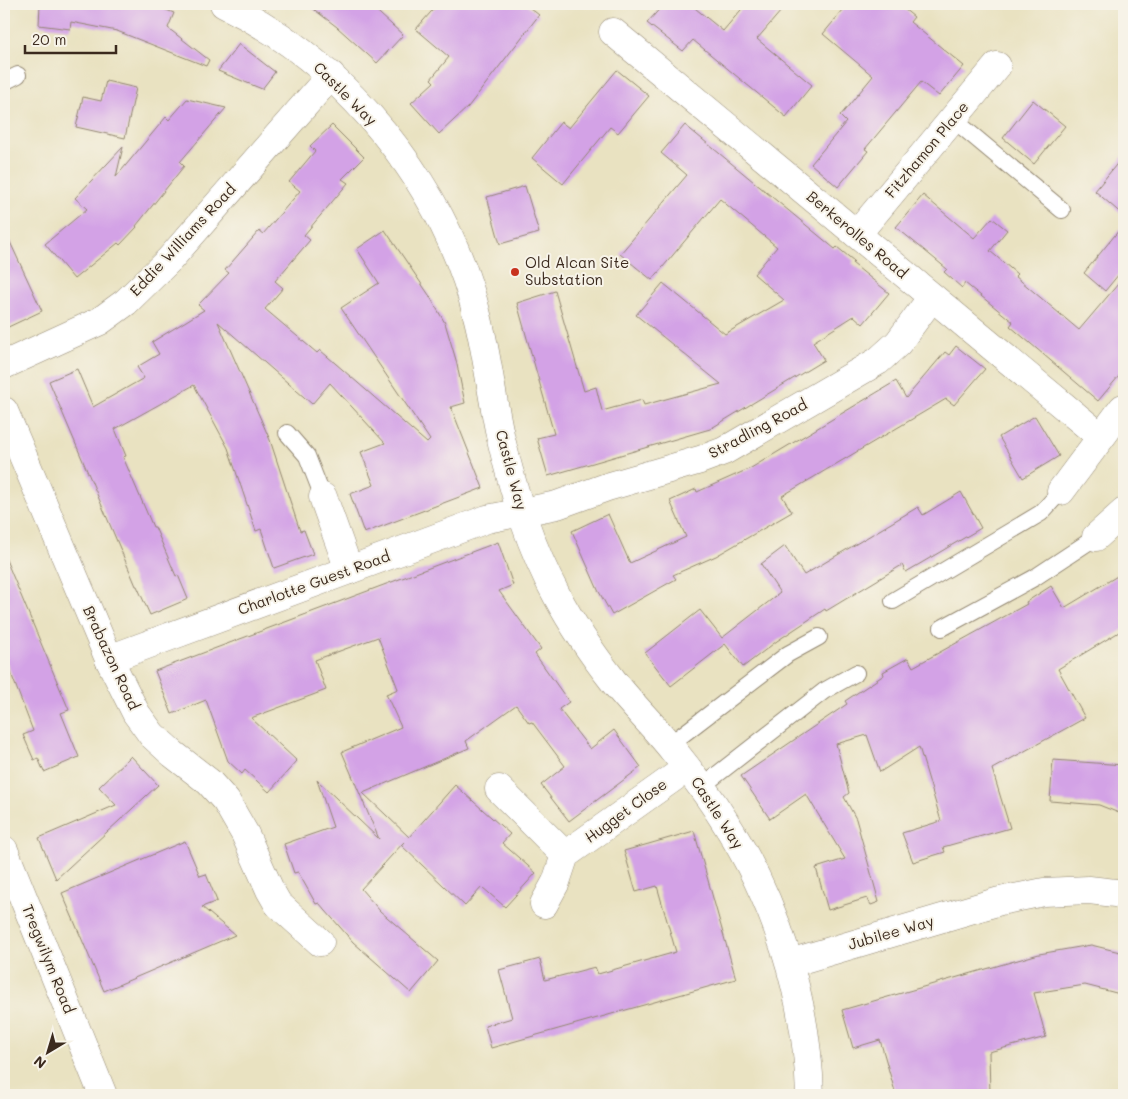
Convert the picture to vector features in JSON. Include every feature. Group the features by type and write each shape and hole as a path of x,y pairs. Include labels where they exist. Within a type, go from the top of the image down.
{"street":[{"name":"Castle Way","path":"224,4 285,39 330,75 368,114 405,160 435,210 462,268 478,319 501,438 521,512 536,553 557,596 584,642 614,683 694,777 723,818 749,864 771,913 790,963"},
{"name":"Berkerolles Road","path":"613,32 1101,437"},
{"name":"Fitzhamon Place","path":"857,234 997,66"},
{"name":"Eddie Williams Road","path":"4,365 100,321 126,302 170,259 330,75"},
{"name":"Stradling Road","path":"521,512 556,506 607,487 700,460 739,443 878,360 898,343 932,297"},
{"path":"1061,491 1124,407"},
{"name":"Brabazon Road","path":"4,412 109,659 136,713 152,735 209,782 226,801 245,834 278,904 320,942"},
{"path":"323,497 349,570"},
{"name":"Charlotte Guest Road","path":"109,659 487,519 521,512"},
{"path":"1096,537 1124,512"},
{"name":"Hugget Close","path":"565,855 694,777"},
{"path":"499,789 565,855 556,882 544,904"},
{"name":"Tregwilym Road","path":"4,850 103,1095"},
{"name":"Jubilee Way","path":"790,963 1000,901 1044,892 1089,890 1124,894"},
{"path":"790,963 805,1040 810,1095"}],"lane":[{"path":"953,120 1062,210"},
{"path":"287,433 307,456 323,497"},
{"path":"893,601 1042,513 1061,491"},
{"path":"942,628 1034,578 1096,537"},
{"path":"669,746 788,654 820,637"},
{"path":"694,777 824,691 856,673"}],"building":[{"path":"40,4 151,4 174,13 168,28 209,60 206,66 117,31 71,22 70,29 39,25"},
{"path":"307,4 369,4 403,35 377,63 337,27"},
{"path":"438,4 525,4 539,15 468,107 439,134 411,103 434,82 431,79 449,57 416,29"},
{"path":"664,4 690,4 723,31 746,4 787,4 757,39 812,85 786,117 693,40 683,51 647,23"},
{"path":"848,4 898,4 914,17 910,22 964,66 939,96 921,82 865,149 868,151 838,187 811,164 846,122 840,116 873,76 823,34"},
{"path":"239,44 275,72 262,89 218,71"},
{"path":"617,70 649,96 618,133 610,127 563,184 532,158 561,122 569,128"},
{"path":"106,81 136,88 125,138 76,127 83,97 101,101"},
{"path":"187,99 226,108 180,162 184,166 137,227 120,245 118,243 74,279 45,244 87,209 75,198 123,147 116,177 166,117 169,120"},
{"path":"1033,100 1065,126 1034,164 1003,138"},
{"path":"332,125 364,157 342,179 348,183 304,235 310,240 275,281 283,288 265,309 317,353 320,350 427,443 430,440 341,308 379,283 357,249 385,230 429,295 445,323 456,360 465,403 451,407 483,488 364,533 350,494 374,485 361,452 385,443 330,383 312,404 218,322 270,440 300,531 304,530 313,554 274,568 261,529 256,531 228,448 194,385 115,429 126,456 123,457 153,527 155,527 188,599 150,615 49,381 77,369 93,407 144,378 137,367 159,354 152,342 204,310 198,305 229,273 225,270 259,231 263,234 300,191 289,182 315,151 310,146"},
{"path":"685,125 835,249 837,247 854,261 852,263 889,293 863,324 854,316 813,342 824,360 710,429 548,476 537,438 554,434 517,303 555,291 584,391 596,387 602,411 642,400 644,405 721,384 636,315 663,283 725,334 784,300 754,274 777,247 720,199 652,280 620,254 687,175 661,153"},
{"path":"1124,155 1124,216 1095,191"},
{"path":"525,186 539,233 500,244 487,197"},
{"path":"923,195 974,238 992,218 1007,230 990,251 1017,274 1015,276 1079,330 1124,277 1124,370 1098,401 1010,326 1013,322 965,283 962,288 944,272 947,269 896,227"},
{"path":"1124,224 1124,268 1105,291 1084,273"},
{"path":"4,229 42,311 4,329"},
{"path":"956,346 985,369 954,405 946,399 782,496 792,512 716,556 673,575 676,579 612,615 598,590 572,531 608,514 630,563 686,537 670,501 696,489 697,492 751,468 896,381 906,398 945,352 949,355"},
{"path":"1035,416 1059,456 1023,478 999,437"},
{"path":"961,492 981,528 906,572 902,565 826,611 825,609 777,641 743,667 725,644 671,686 645,653 700,610 722,638 780,593 761,564 785,546 804,575 918,507 923,515"},
{"path":"498,542 513,585 499,591 541,649 535,654 569,702 559,709 590,749 614,730 641,767 569,821 541,785 565,766 532,722 529,723 516,705 466,741 469,748 363,793 409,837 455,785 510,834 502,843 536,873 505,907 482,887 465,906 401,845 361,889 380,911 438,961 411,993 353,942 319,903 316,904 298,872 294,873 284,844 333,827 317,780 379,839 342,752 401,727 386,694 398,689 378,637 315,660 326,690 251,718 297,761 269,792 245,770 242,774 228,761 206,700 172,714 155,671"},
{"path":"4,555 69,710 61,713 79,757 44,772 38,758 34,760 23,735 33,731 4,655"},
{"path":"1124,572 1124,629 1058,669 1085,718 992,769 1010,828 943,847 945,852 913,862 902,833 941,821 919,747 880,772 867,735 836,744 849,793 844,797 856,819 879,902 871,905 867,898 828,910 816,868 845,859 806,794 770,819 741,776 847,704 845,701 884,675 883,672 908,658 913,667 1027,604 1026,602 1051,586 1064,608"},
{"path":"131,756 158,785 56,879 39,838 116,805 99,787"},
{"path":"1053,760 1124,765 1124,815 1099,805 1050,801"},
{"path":"694,831 736,979 491,1048 485,1026 512,1018 499,970 540,959 545,980 595,967 598,974 676,952 657,886 636,892 624,851"},
{"path":"185,841 200,876 206,874 217,901 202,907 235,935 104,991 62,893"},
{"path":"1091,945 1124,953 1124,995 1085,985 1034,993 1046,1037 989,1052 990,1095 896,1095 880,1040 853,1048 842,1010 1039,954"}],"place":[{"name":"Old Alcan Site Substation","path":"515,272"}]}
